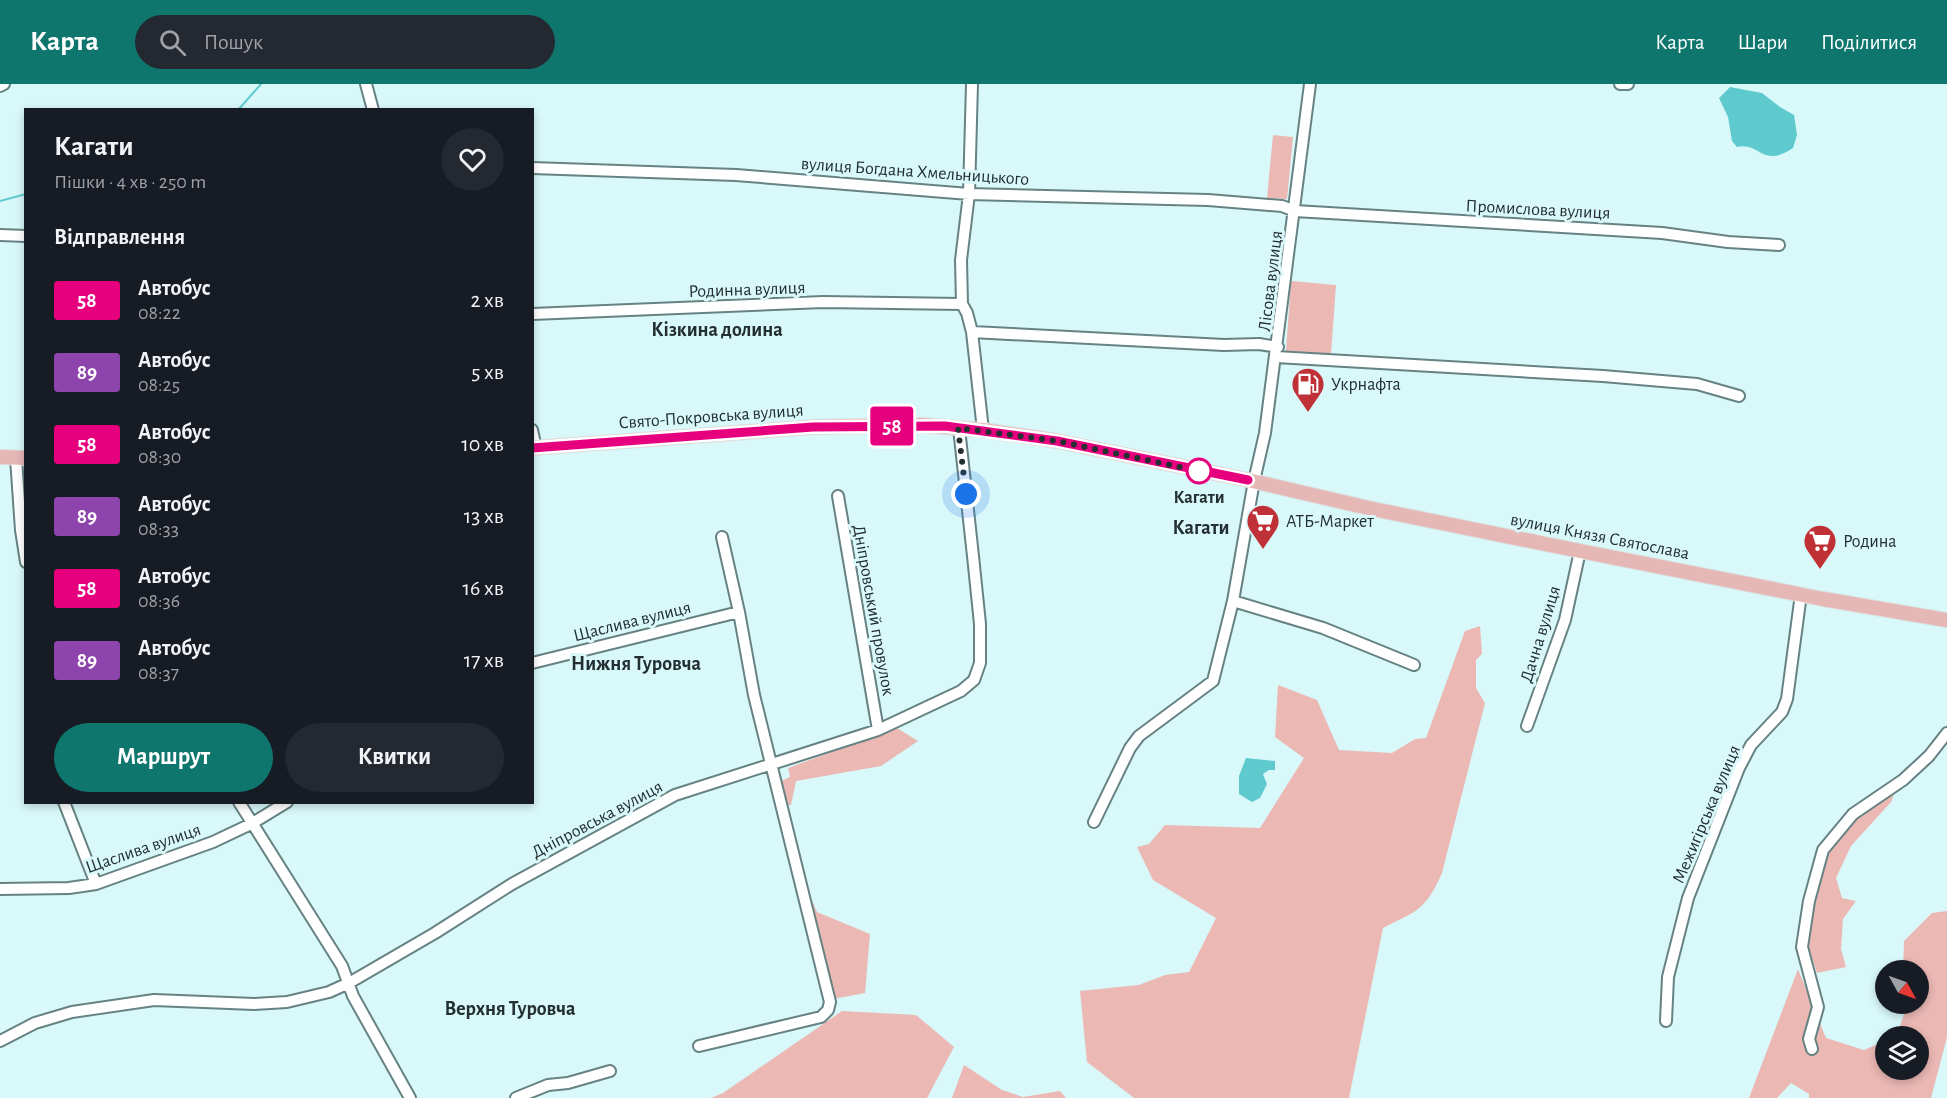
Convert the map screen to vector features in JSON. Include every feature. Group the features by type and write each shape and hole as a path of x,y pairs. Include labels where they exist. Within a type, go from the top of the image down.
{"main road":[{"name":"Свято-Покровська вулиця","path":"534,448 813,427 921,425 983,430 1057,441 1251,481"},
{"path":"0,457 21,458"},
{"name":"вулиця Князя Святослава","path":"1251,481 1580,551 1947,620"}],"street":[{"path":"366,84 372,108"},
{"path":"972,84 969,194 961,260 962,304 972,332 983,430"},
{"name":"Лісова вулиця","path":"1094,822 1130,748 1139,736 1213,681 1233,601 1251,481 1266,433 1310,84"},
{"path":"1620,84 1628,84"},
{"name":"вулиця Богдана Хмельницького","path":"534,168 736,175 969,194 1208,200 1282,206 1295,211"},
{"name":"Промислова вулиця","path":"1295,211 1618,230 1779,246"},
{"path":"0,235 24,236"},
{"name":"Родинна вулиця","path":"534,314 823,302 962,304"},
{"path":"972,332 1604,376 1697,384 1738,396"},
{"name":"Дніпровська вулиця","path":"0,1041 35,1023 72,1012 154,1000 254,1004 287,1002 329,992 349,983 435,933 512,884 675,795 878,730 961,691 974,680 980,663 980,624 958,428"},
{"path":"21,458 21,530 24,549"},
{"name":"Дніпровський провулок","path":"838,496 878,730"},
{"path":"699,1046 821,1017 828,1010 830,1002 754,694 722,537"},
{"name":"Дачна вулиця","path":"1527,726 1565,620 1580,551"},
{"name":"Межигірська вулиця","path":"1666,1021 1668,977 1688,898 1739,768 1751,746 1782,712 1786,699 1801,594"},
{"path":"1233,601 1323,628 1414,665"},
{"name":"Щаслива вулиця","path":"534,663 739,612"},
{"path":"1812,1049 1809,1039 1818,1007 1803,947 1809,901 1823,850 1853,814 1903,780 1929,756 1947,733"},
{"path":"65,804 96,884"},
{"path":"240,804 342,966 353,996 410,1098"},
{"name":"Щаслива вулиця","path":"0,889 69,888 96,884 213,842 251,824 284,804"},
{"path":"516,1098 548,1085 568,1083 610,1071"}],"shaded area":[{"path":"1273,135 1293,137 1287,199 1267,198"},
{"path":"1291,281 1336,285 1331,354 1286,351"},
{"path":"1480,626 1482,654 1476,660 1476,688 1485,703 1442,873 1431,895 1419,908 1383,928 1349,1098 1134,1098 1087,1062 1080,991 1139,985 1165,975 1189,972 1216,918 1153,880 1137,847 1149,844 1165,825 1260,828 1304,758 1275,737 1278,685 1317,700 1339,750 1392,753 1415,739 1426,738 1465,631"},
{"path":"897,728 918,741 881,766 796,781 791,805 784,805 779,782 790,777 788,768"},
{"path":"1895,791 1891,802 1851,846 1836,878 1842,898 1856,901 1843,919 1841,949 1846,967 1817,973 1807,943 1814,904 1829,853 1858,818"},
{"path":"808,900 812,901 817,912 870,934 865,993 833,999"},
{"path":"1947,911 1947,1037 1931,1098 1809,1098 1809,1094 1791,1083 1777,1098 1749,1098 1798,969 1826,1038 1864,1050 1875,1045 1875,1080 1929,1080 1929,1026 1900,1026 1904,1014 1929,1014 1929,960 1903,960 1904,941 1932,913"},
{"path":"842,1011 916,1015 954,1047 927,1098 711,1098 723,1093"},
{"path":"964,1065 1002,1090 1023,1097 1060,1091 1066,1098 952,1098"}],"water":[{"path":"1730,87 1762,93 1794,115 1797,135 1793,148 1782,154 1768,156 1745,146 1737,147 1732,141 1728,117 1719,98"},
{"path":"1246,758 1275,761 1275,770 1269,770 1263,774 1267,784 1260,798 1252,802 1239,794 1239,776"}],"waterway":[{"path":"240,108 261,84"},
{"path":"0,201 24,195"}],"bus line":[{"name":"58","path":"534,448 813,427 945,426 1057,441 1248,480"}],"place":[{"name":"Укрнафта","path":"1308,413"},
{"name":"Кагати","path":"1199,471"},
{"name":"АТБ-Маркет","path":"1263,550"},
{"name":"Родина","path":"1820,570"}],"district":[{"name":"Кізкина долина","path":"717,329"},
{"name":"Кагати","path":"1201,527"},
{"name":"Нижня Туровча","path":"636,663"},
{"name":"Верхня Туровча","path":"510,1008"}],"route":[{"path":"966,494 958,428 1057,441 1199,471"}]}
